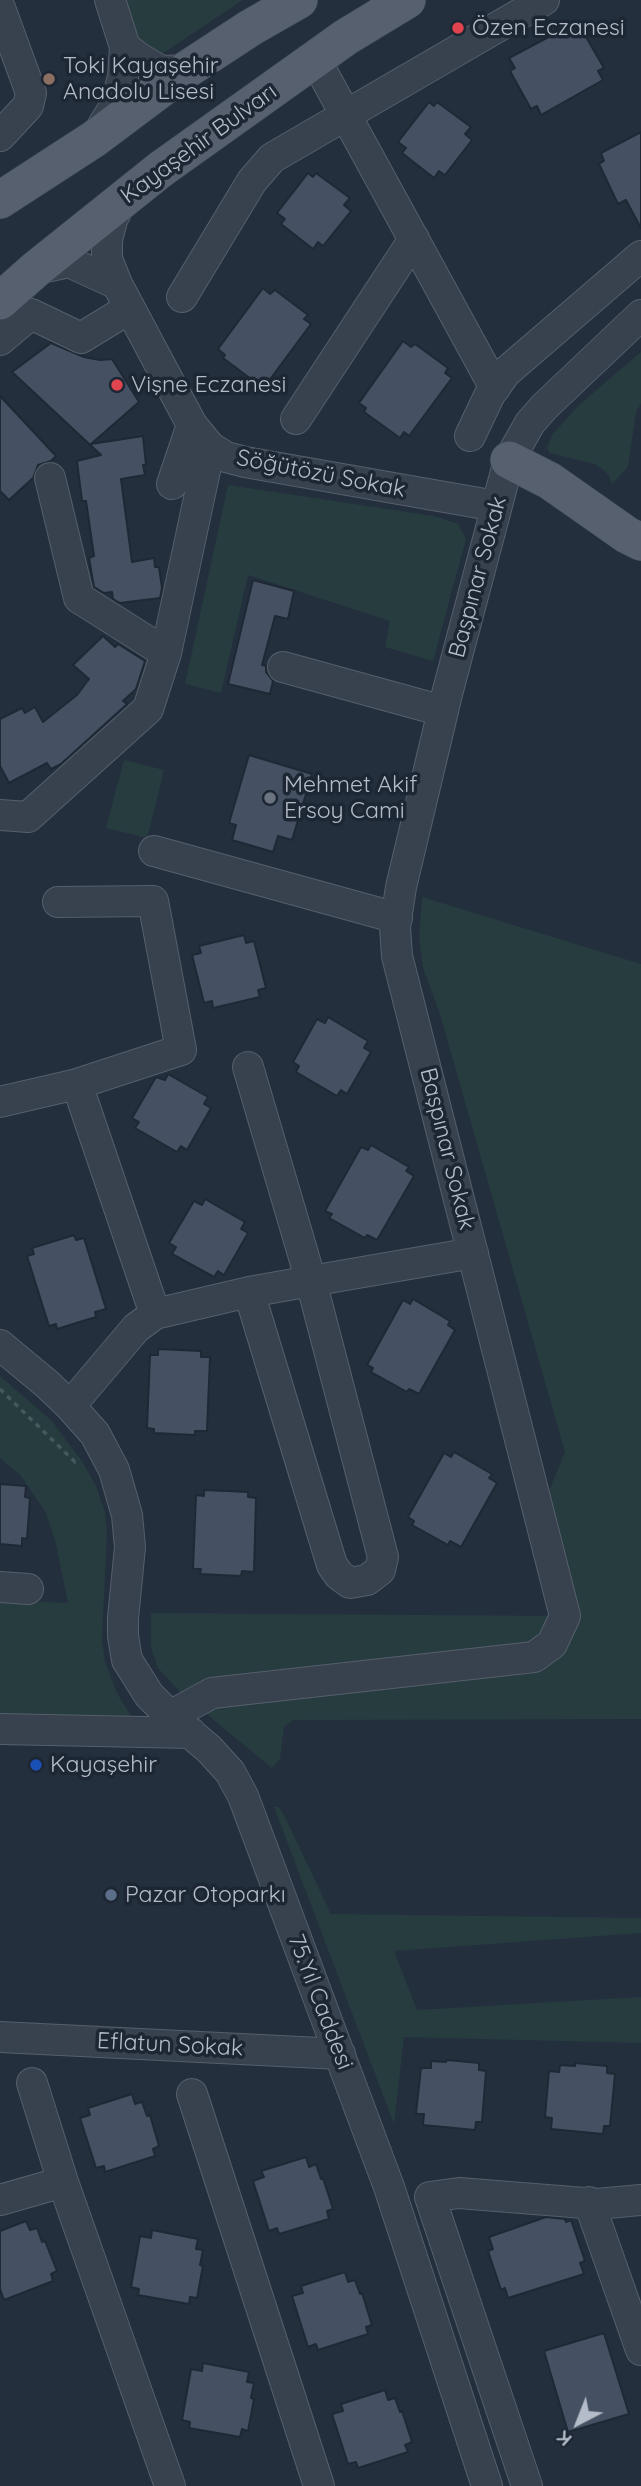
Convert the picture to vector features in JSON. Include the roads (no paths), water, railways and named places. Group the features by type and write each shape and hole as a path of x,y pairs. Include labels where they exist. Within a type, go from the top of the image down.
{"main road":[{"name":"Kayaşehir Bulvarı","path":"0,301 122,199 346,37 407,0"},
{"path":"0,200 94,139 186,70 294,3 315,8 330,18 336,28 333,39 315,59"},
{"path":"509,460 550,481 641,542"}],"street":[{"path":"94,139 115,106 122,77 125,47 110,0"},
{"path":"182,297 252,181 272,158 544,0"},
{"path":"0,8 31,93 28,106 0,136"},
{"path":"125,47 161,71 186,70"},
{"path":"315,59 495,388"},
{"path":"0,815 28,817 148,709 171,667 208,442 123,296 107,259 107,240 112,220 122,199"},
{"path":"296,419 414,239"},
{"path":"36,269 69,262 123,296"},
{"path":"470,436 506,372 635,263"},
{"path":"635,263 641,300"},
{"path":"0,340 31,314 81,338 123,296"},
{"name":"Başpınar Sokak","path":"180,1725 212,1693 534,1657 552,1644 565,1616 397,956 397,918 401,887 443,711 509,460 530,423 544,407 641,315"},
{"path":"172,484 208,442"},
{"name":"Söğütözü Sokak","path":"208,442 244,462 496,506"},
{"path":"50,478 79,598 171,667"},
{"path":"284,667 443,711"},
{"path":"154,850 397,918"},
{"path":"0,1102 77,1084 181,1050 153,901 58,902"},
{"path":"247,1067 311,1280 383,1557 380,1570 367,1580 350,1583 339,1575 332,1565 249,1292"},
{"path":"77,1084 155,1314"},
{"path":"70,1406 136,1328 155,1314 249,1292 473,1252"},
{"name":"75.Yıl Caddesi","path":"0,1345 70,1406 99,1441 114,1470 127,1516 130,1547 123,1618 124,1649 136,1676 149,1695 230,1772 243,1796 394,2204 487,2486"},
{"path":"0,1730 180,1725"},
{"name":"Eflatun Sokak","path":"0,2037 340,2054"},
{"path":"32,2082 63,2182 170,2486"},
{"path":"192,2094 319,2486"},
{"path":"0,2200 63,2182"},
{"path":"394,2204 458,2193 597,2204 641,2200"},
{"path":"430,2197 527,2486"},
{"path":"589,2202 641,2350"}],"place":[{"name":"Özen Eczanesi","path":"458,28"},
{"name":"Toki Kayaşehir Anadolu Lisesi","path":"49,79"},
{"name":"Vişne Eczanesi","path":"117,385"},
{"name":"Mehmet Akif Ersoy Cami","path":"270,798"},
{"name":"Kayaşehir","path":"36,1765"},
{"name":"Pazar Otoparkı","path":"111,1895"}]}
